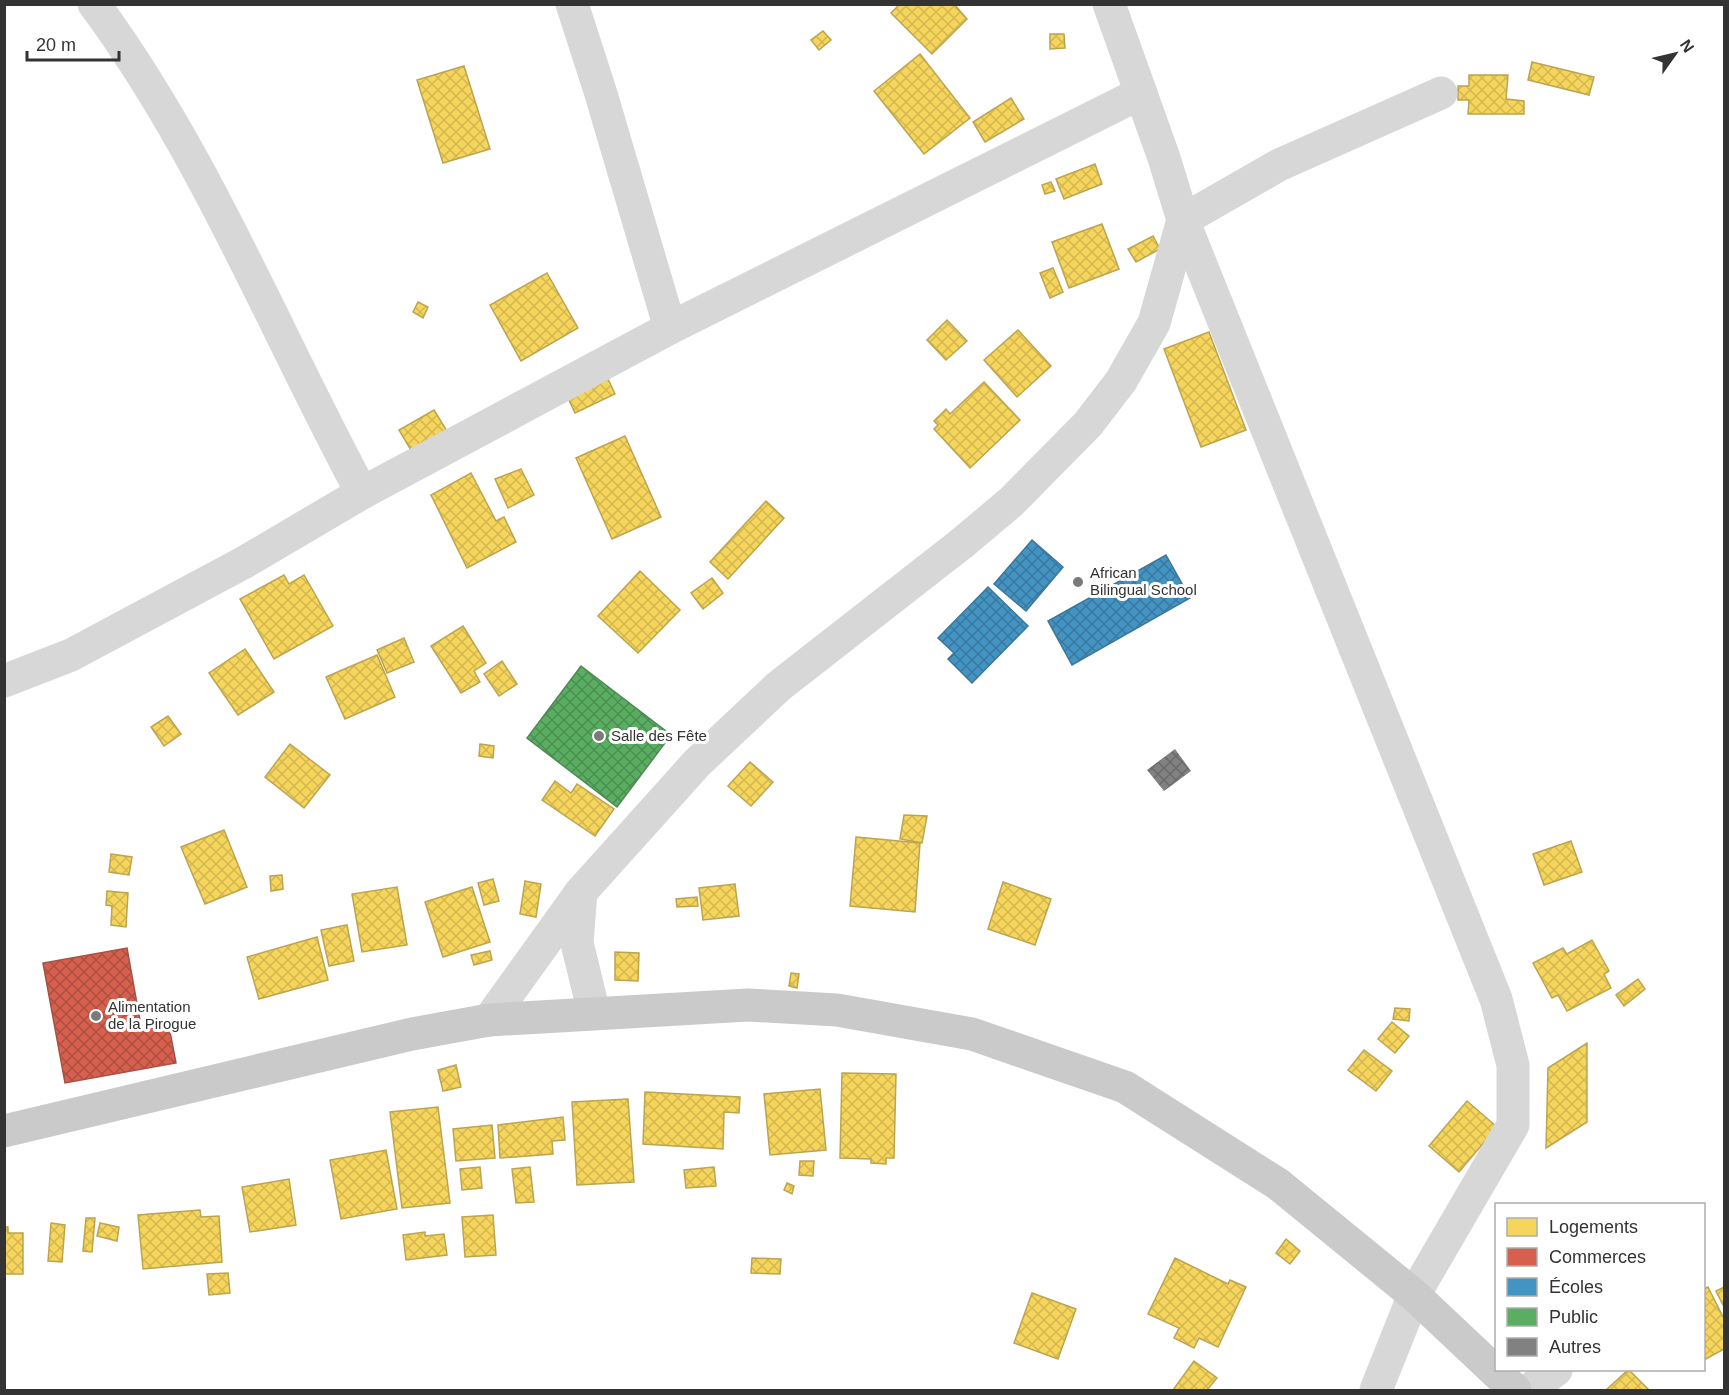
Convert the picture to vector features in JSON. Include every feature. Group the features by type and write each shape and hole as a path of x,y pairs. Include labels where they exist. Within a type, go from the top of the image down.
{"main road":[{"path":"4,1131 412,1035 489,1020 748,1005 837,1010 972,1034 1125,1087 1278,1184 1414,1295 1515,1390"}],"street":[{"path":"94,4 159,100 217,206 362,493"},
{"path":"572,4 601,93 670,328"},
{"path":"1115,8 1183,220 1496,999 1513,1065 1513,1125 1414,1295 1376,1390"},
{"path":"4,681 72,655 243,563 362,493 670,328 1141,93"},
{"path":"489,1020 581,892 697,763 779,686 961,544 1011,502 1088,424 1122,381 1154,323 1183,220 1279,165 1441,93"},
{"path":"581,892 577,942 594,1013"},
{"path":"1529,1390 1555,1371"}],"building: Logements":[{"path":"900,4 954,4 967,19 932,54 891,13"},
{"path":"823,31 831,40 819,50 811,40"},
{"path":"1050,34 1064,34 1065,48 1050,49"},
{"path":"920,54 970,118 924,154 874,91"},
{"path":"1532,62 1594,77 1589,95 1528,80"},
{"path":"464,66 490,149 443,163 417,80"},
{"path":"1469,75 1508,75 1506,99 1524,101 1524,114 1468,114 1469,100 1458,100 1458,86 1469,86"},
{"path":"1011,98 1024,119 985,142 973,122"},
{"path":"1095,164 1102,184 1064,199 1056,179"},
{"path":"1051,182 1055,191 1045,194 1042,185"},
{"path":"1102,224 1119,269 1069,288 1052,242"},
{"path":"1153,236 1160,249 1136,262 1128,249"},
{"path":"1053,268 1063,292 1050,298 1040,273"},
{"path":"547,273 578,328 521,361 490,305"},
{"path":"418,302 428,307 423,318 413,312"},
{"path":"947,320 967,341 946,360 927,340"},
{"path":"1018,330 1051,366 1017,397 984,360"},
{"path":"1209,332 1246,430 1201,447 1164,349"},
{"path":"608,379 615,394 575,413 568,398"},
{"path":"984,382 1020,420 970,468 934,429 938,425 934,421 946,409 950,414"},
{"path":"434,410 447,431 412,452 399,430"},
{"path":"625,436 661,517 612,539 576,458"},
{"path":"521,469 534,495 508,508 495,479"},
{"path":"471,473 496,521 504,517 516,542 467,568 431,495"},
{"path":"766,501 784,518 728,579 710,562"},
{"path":"640,571 680,610 638,653 598,616"},
{"path":"284,575 289,584 304,575 333,626 274,659 240,599"},
{"path":"712,578 723,593 703,609 691,593"},
{"path":"463,626 486,663 474,671 480,682 461,693 431,646"},
{"path":"404,638 414,662 387,673 377,650"},
{"path":"245,649 274,692 238,715 209,673"},
{"path":"377,655 395,697 345,719 326,677"},
{"path":"502,661 517,684 499,696 484,674"},
{"path":"168,716 181,734 164,746 151,727"},
{"path":"290,744 330,775 304,808 265,777"},
{"path":"480,744 494,746 493,758 479,756"},
{"path":"750,762 773,782 751,806 728,786"},
{"path":"555,781 571,793 577,784 614,809 595,836 542,800"},
{"path":"904,815 927,816 922,843 900,839"},
{"path":"224,830 247,887 205,904 181,847"},
{"path":"856,837 920,843 915,912 850,906"},
{"path":"1571,841 1582,872 1544,885 1533,854"},
{"path":"111,854 132,857 129,875 109,872"},
{"path":"282,875 283,889 271,891 270,876"},
{"path":"493,879 499,901 484,905 478,883"},
{"path":"525,881 541,884 536,917 520,914"},
{"path":"1003,882 1051,899 1035,945 988,929"},
{"path":"735,884 739,916 703,920 699,888"},
{"path":"397,887 407,945 362,952 352,894"},
{"path":"472,887 490,942 443,957 425,902"},
{"path":"107,891 128,893 126,927 111,925 112,906 106,905"},
{"path":"697,897 698,906 677,907 676,899"},
{"path":"347,925 354,961 329,966 321,930"},
{"path":"317,937 328,980 259,999 247,957"},
{"path":"1592,940 1609,971 1604,974 1611,988 1567,1011 1558,995 1552,998 1533,963 1563,948 1567,954"},
{"path":"490,951 492,960 474,965 471,955"},
{"path":"615,952 639,953 638,981 615,980"},
{"path":"791,973 799,974 797,988 789,986"},
{"path":"1638,979 1645,989 1624,1006 1616,995"},
{"path":"1395,1008 1410,1009 1409,1021 1393,1019"},
{"path":"1392,1022 1409,1036 1395,1053 1378,1039"},
{"path":"1587,1043 1587,1122 1546,1148 1548,1068"},
{"path":"1364,1050 1392,1071 1376,1091 1348,1070"},
{"path":"456,1065 461,1087 443,1091 438,1070"},
{"path":"842,1073 896,1074 894,1158 886,1158 886,1164 871,1163 871,1159 840,1158"},
{"path":"820,1089 826,1150 770,1155 764,1094"},
{"path":"645,1092 740,1097 739,1113 724,1112 723,1149 643,1144"},
{"path":"628,1099 634,1182 577,1185 572,1102"},
{"path":"1467,1101 1497,1127 1459,1172 1429,1146"},
{"path":"438,1107 450,1203 402,1208 390,1112"},
{"path":"563,1117 565,1140 552,1141 553,1154 500,1158 498,1125"},
{"path":"492,1125 495,1158 456,1161 453,1129"},
{"path":"386,1150 397,1209 341,1219 330,1160"},
{"path":"800,1161 814,1161 813,1176 799,1175"},
{"path":"480,1167 482,1188 462,1190 460,1169"},
{"path":"530,1167 534,1202 516,1203 512,1169"},
{"path":"714,1167 716,1186 686,1188 684,1170"},
{"path":"289,1179 296,1225 250,1232 242,1187"},
{"path":"787,1183 794,1186 792,1194 784,1190"},
{"path":"200,1210 201,1217 219,1216 222,1262 143,1269 138,1215"},
{"path":"493,1215 496,1255 465,1257 462,1217"},
{"path":"86,1218 95,1218 92,1252 83,1251"},
{"path":"51,1223 65,1225 62,1262 48,1261"},
{"path":"100,1223 119,1227 117,1241 97,1236"},
{"path":"4,1227 8,1227 8,1233 23,1233 23,1274 4,1274"},
{"path":"425,1232 425,1236 444,1234 447,1255 406,1260 403,1235"},
{"path":"1286,1239 1300,1251 1290,1264 1276,1253"},
{"path":"752,1258 781,1259 780,1274 751,1273"},
{"path":"1175,1258 1228,1284 1230,1280 1246,1287 1218,1347 1199,1338 1194,1348 1174,1338 1179,1328 1148,1314"},
{"path":"228,1273 230,1293 209,1295 207,1274"},
{"path":"1708,1287 1724,1319 1724,1349 1705,1359 1705,1288"},
{"path":"1724,1287 1724,1307 1716,1291"},
{"path":"1032,1293 1076,1309 1058,1359 1014,1343"},
{"path":"1194,1361 1217,1378 1207,1390 1173,1390"},
{"path":"1627,1371 1630,1371 1649,1390 1606,1390"}],"building: Commerces":[{"name":"Alimentation de la Pirogue","path":"127,948 141,1026 168,1021 176,1063 65,1083 43,963"}],"building: Écoles":[{"path":"1032,540 1063,567 1026,611 994,584"},
{"path":"1166,555 1190,598 1072,665 1048,621"},
{"path":"988,587 1028,626 972,683 948,659 954,653 938,638"}],"building: Public":[{"name":"Salle des Fête","path":"581,666 671,735 617,807 527,738"}],"building: Autres":[{"path":"1175,749 1191,771 1164,791 1147,770"}],"place":[{"name":"African Bilingual School","path":"1078,582"},
{"name":"Salle des Fête","path":"599,736"},
{"name":"Alimentation de la Pirogue","path":"96,1016"}]}
